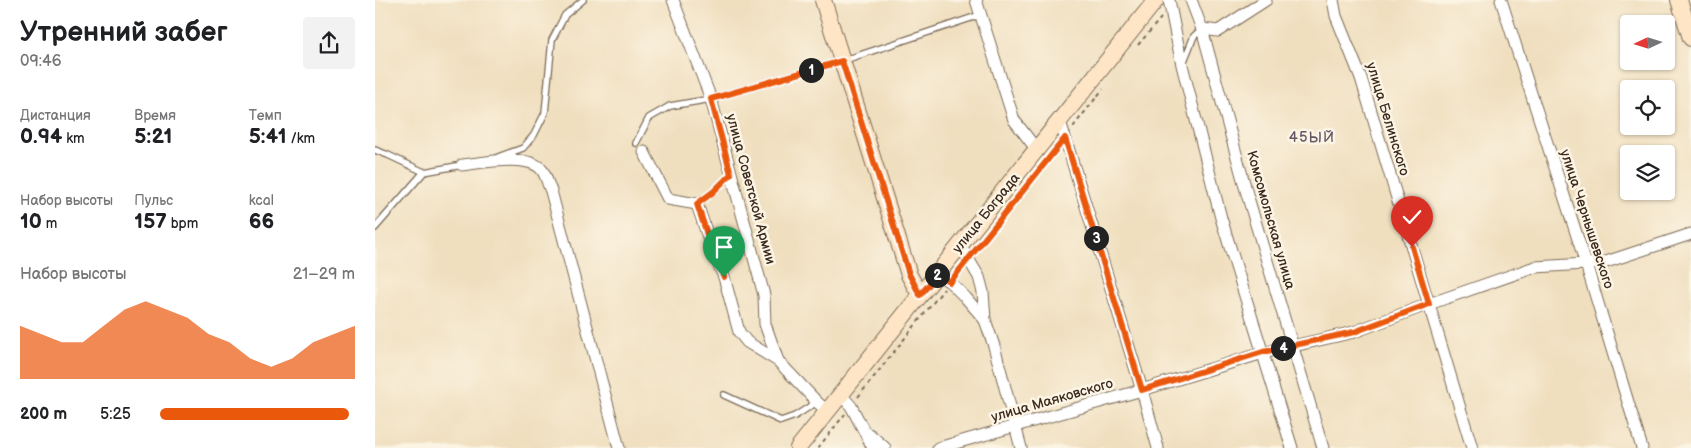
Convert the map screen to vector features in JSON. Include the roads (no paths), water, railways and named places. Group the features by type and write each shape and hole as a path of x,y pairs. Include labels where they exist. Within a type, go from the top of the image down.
{"main road":[{"path":"823,0 909,274 920,295"},
{"path":"1679,0 1691,38"},
{"name":"улица Бограда","path":"798,448 822,407 846,400 920,295 944,278 960,244 1060,121 1165,2"}],"street":[{"name":"улица Советской Армии","path":"673,0 711,99 764,295 765,324 778,361"},
{"path":"976,0 1014,120 1037,150"},
{"name":"Комсомольская улица","path":"1191,0 1202,29 1247,194 1323,448"},
{"path":"1202,29 1218,31 1266,0"},
{"name":"улица Белинского","path":"1333,0 1336,16 1361,78 1472,448"},
{"name":"улица Чернышевского","path":"1501,0 1586,264 1642,448"},
{"path":"1165,2 1221,218 1291,448"},
{"path":"1060,121 1158,448"},
{"path":"640,148 668,199 697,204"},
{"path":"462,165 519,160 532,162 542,170 551,192 619,448"},
{"name":"улица Советской Армии","path":"697,204 724,277 739,332 747,342 778,361 822,407"},
{"name":"улица Маяковского","path":"938,448 1142,390 1263,352 1354,332 1535,267 1603,263 1691,234"},
{"path":"960,244 967,260 979,277 983,292 985,320 994,346 1021,448"},
{"path":"944,278 966,298 985,320"},
{"path":"846,400 866,431 873,448"},
{"path":"866,431 885,448"}],"lane":[{"path":"481,163 523,148 534,135 545,113 552,40 565,14 583,0"},
{"path":"640,148 649,118 670,106 711,99 842,61 980,15"},
{"path":"1182,65 1194,36 1202,29"},
{"path":"375,150 424,172 462,165"},
{"path":"375,228 424,172"},
{"path":"697,204 713,192 731,174"},
{"path":"724,395 781,421 822,407"}],"district":[{"name":"45ЫЙ","path":"1312,137"}]}
